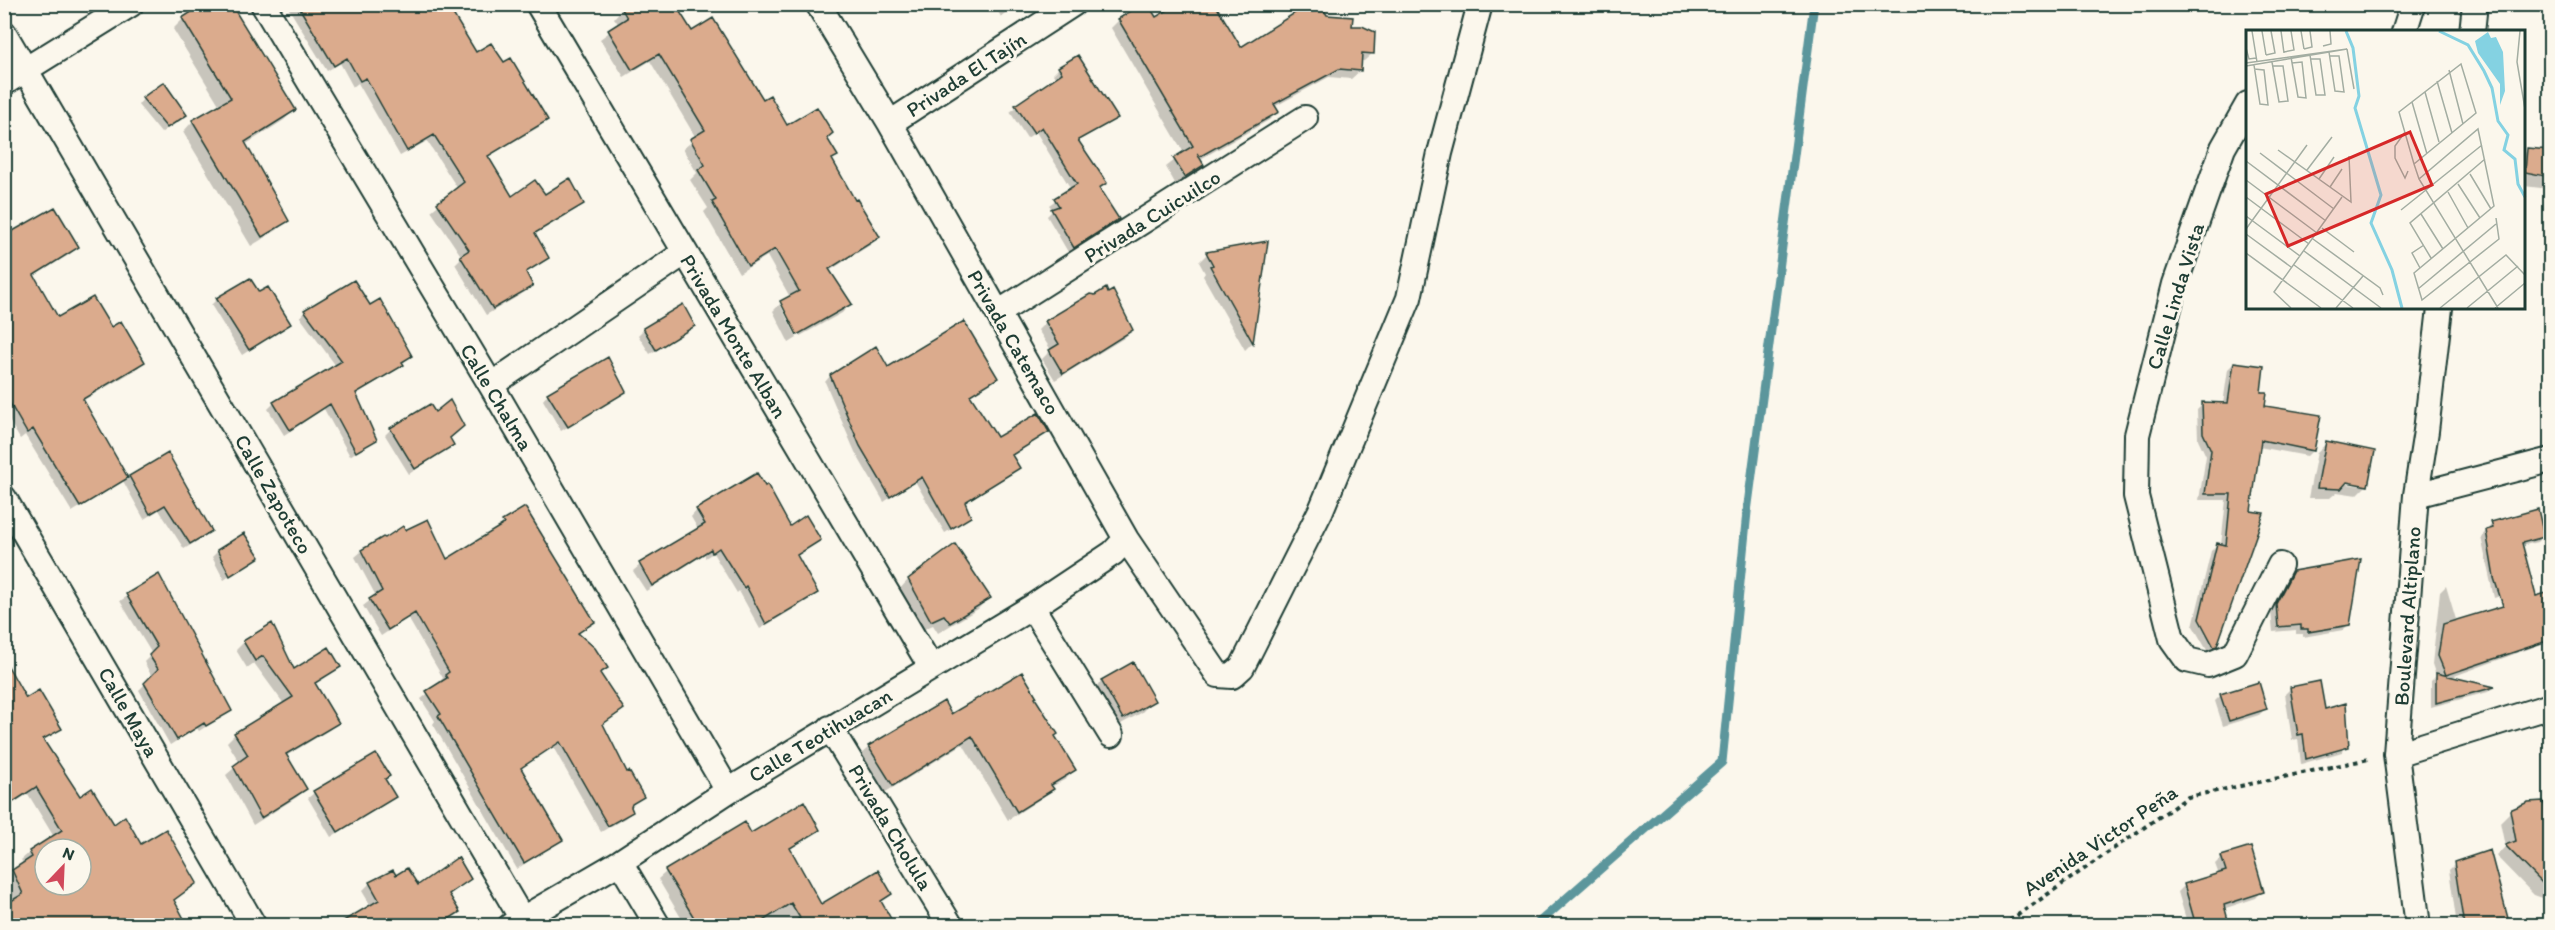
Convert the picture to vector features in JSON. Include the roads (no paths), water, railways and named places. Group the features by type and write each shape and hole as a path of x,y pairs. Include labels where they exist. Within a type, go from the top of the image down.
{"street":[{"path":"4,82 132,4"},
{"name":"Calle Chalma","path":"263,4 728,791"},
{"name":"Privada Monte Alban","path":"538,4 931,667"},
{"name":"Privada Catemaco","path":"818,4 890,123 1126,539 1218,675 1232,676 1242,667 1321,510 1409,298 1440,153 1480,4"},
{"name":"Privada El Tajín","path":"890,123 1073,4"},
{"path":"2405,30 2413,4"},
{"path":"2472,30 2475,4"},
{"name":"Calle Zapoteco","path":"4,33 516,922"},
{"name":"Calle Linda Vista","path":"2246,107 2223,148 2175,284 2137,435 2136,496 2172,639 2187,660 2208,664 2235,654 2280,564"},
{"name":"Privada Cuicuilco","path":"998,314 1305,118"},
{"path":"490,385 684,253"},
{"name":"Boulevard Altiplano","path":"2418,926 2396,754 2416,495 2440,309"},
{"path":"2416,495 2550,460"},
{"name":"Calle Maya","path":"4,498 254,926"},
{"name":"Calle Teotihuacan","path":"516,922 620,862 728,791 1032,607 1113,553 1126,539"},
{"path":"1032,607 1111,735"},
{"path":"2396,754 2550,706"},
{"name":"Privada Cholula","path":"830,728 951,926"},
{"path":"620,862 658,926"}],"waterway":[{"path":"1535,926 1722,762 1747,512 1814,4"}]}
